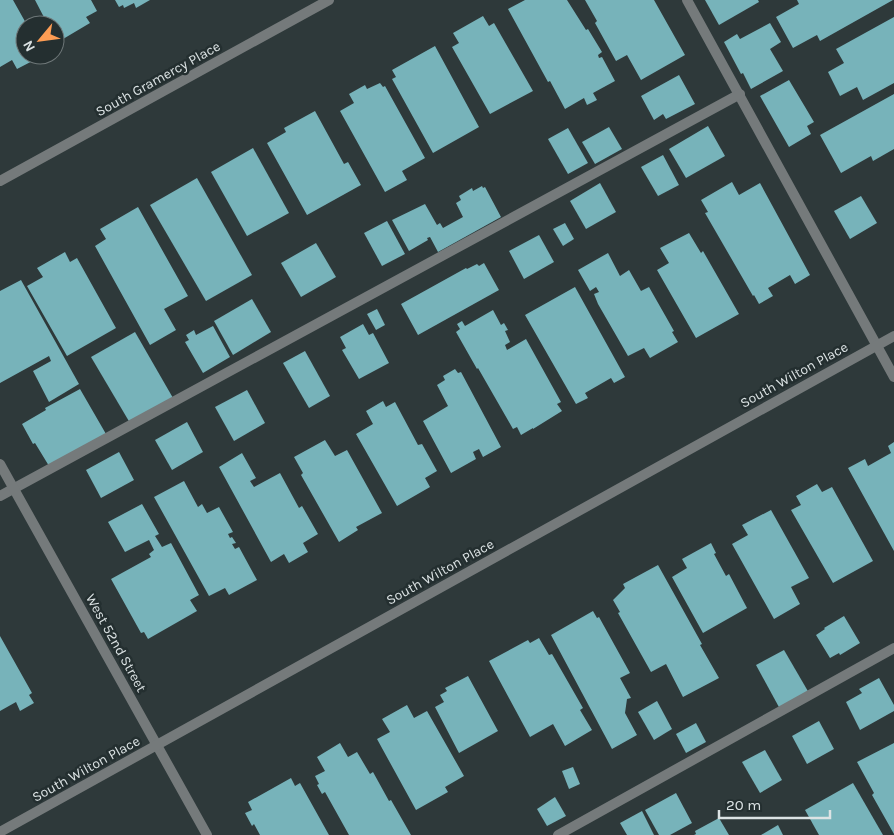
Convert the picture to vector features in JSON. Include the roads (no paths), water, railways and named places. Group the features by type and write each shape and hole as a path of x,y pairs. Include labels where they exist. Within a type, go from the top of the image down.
{"street":[{"name":"South Gramercy Place","path":"0,182 329,0"},
{"path":"687,0 894,377"},
{"path":"0,496 740,94"},
{"name":"South Wilton Place","path":"0,832 894,336"},
{"name":"West 52nd Street","path":"0,464 207,835"},
{"path":"558,835 894,648"}]}
